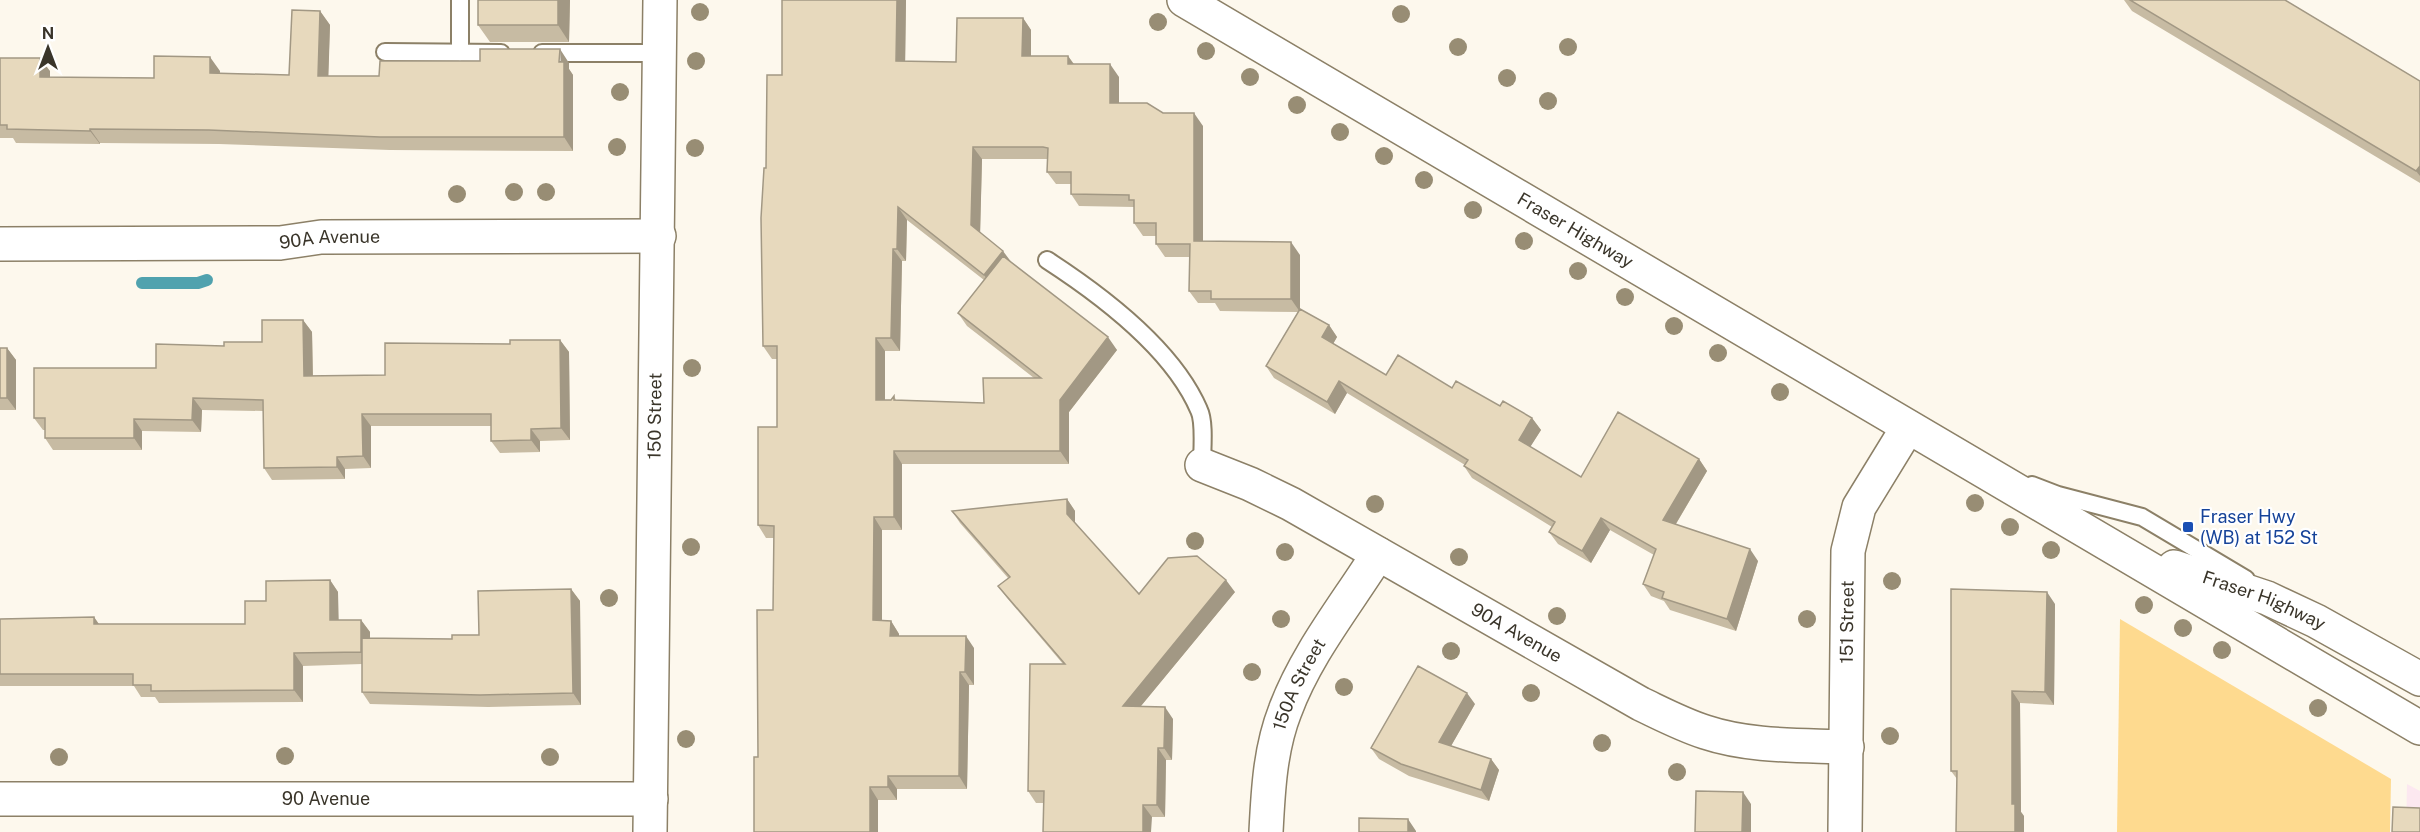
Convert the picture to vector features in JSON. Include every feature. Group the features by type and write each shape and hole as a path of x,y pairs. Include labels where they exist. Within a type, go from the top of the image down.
{"street":[{"name":"150 Street","path":"650,832 659,236 660,0"},
{"name":"Fraser Highway","path":"1184,0 2420,728"},
{"name":"90A Avenue","path":"0,244 280,243 321,237 659,236"},
{"name":"151 Street","path":"1845,832 1848,551 1859,507 1908,427"},
{"name":"90A Avenue","path":"1202,465 1291,504 1641,704 1673,719 1705,732 1735,739 1765,743 1847,747"},
{"name":"Fraser Highway","path":"2118,549 2268,598 2316,621"},
{"name":"150A Street","path":"1266,832 1269,778 1284,711 1310,659 1378,554"},
{"path":"2316,621 2420,680"},
{"name":"90 Avenue","path":"0,798 651,798"}],"lane":[{"path":"460,0 460,53"},
{"path":"385,52 661,53"},
{"path":"1047,260 1114,307 1176,371 1201,412 1202,465"},
{"name":"Fraser Highway","path":"1966,461 2058,495 2142,517 2316,621"}],"shaded area":[{"path":"2120,619 2391,779 2390,832 2117,832"},
{"path":"2407,784 2420,791 2420,832 2406,832"}],"building":[{"path":"478,0 558,0 558,25 478,25"},
{"path":"782,0 897,0 896,61 956,62 957,18 1023,18 1022,56 1068,56 1068,64 1110,64 1110,103 1147,103 1163,113 1194,113 1194,241 1291,242 1291,299 1211,299 1211,291 1189,291 1190,244 1156,244 1156,223 1134,223 1134,200 1129,200 1129,195 1071,194 1071,172 1047,172 1048,148 1043,147 973,147 971,225 1003,251 984,275 898,207 897,249 893,249 891,338 876,338 876,400 891,400 894,396 894,400 984,403 983,378 1041,378 958,313 1003,256 1108,337 1060,400 1060,451 894,451 894,517 874,517 873,620 891,621 890,636 966,636 965,672 960,672 959,776 888,776 888,787 870,787 870,832 754,832 754,757 758,757 757,610 773,610 774,526 758,525 758,427 777,427 777,346 763,346 761,218 764,168 766,168 767,75 782,75"},
{"path":"2130,0 2285,0 2420,81 2420,166 2416,171"},
{"path":"292,10 320,11 318,76 379,76 380,61 480,61 480,49 560,49 559,62 564,62 564,137 380,137 209,130 90,129 90,131 7,129 7,125 0,125 0,58 40,58 40,77 154,78 154,56 210,57 210,73 289,75"},
{"path":"1300,309 1329,325 1322,337 1386,375 1398,355 1452,388 1456,381 1500,406 1503,401 1532,418 1519,440 1581,477 1618,412 1699,459 1663,520 1750,549 1727,619 1662,598 1664,592 1643,584 1656,549 1601,518 1582,551 1549,532 1555,522 1464,466 1468,460 1339,381 1327,402 1266,366"},
{"path":"262,320 303,320 304,376 385,375 385,343 510,344 510,340 560,340 561,428 531,429 531,440 491,441 491,414 362,414 363,456 337,457 337,467 264,468 263,400 193,398 192,420 134,419 134,438 45,438 45,418 34,418 34,368 156,368 156,344 224,346 224,342 262,342"},
{"path":"0,348 7,348 7,398 0,398"},
{"path":"1067,499 1067,514 1139,594 1168,558 1197,556 1226,580 1123,706 1165,707 1164,748 1158,748 1157,805 1143,805 1143,832 1043,832 1044,791 1028,791 1030,664 1065,664 998,586 1010,577 952,511"},
{"path":"330,580 330,620 361,620 361,652 294,653 294,690 151,691 151,685 133,685 133,674 0,674 0,619 94,617 94,624 245,624 245,601 266,601 266,581"},
{"path":"571,589 573,693 480,695 362,692 362,638 452,639 452,635 479,635 478,591"},
{"path":"1951,589 2047,592 2045,692 2012,691 2012,804 2015,804 2015,832 1956,832 1957,771 1951,771"},
{"path":"1418,666 1467,693 1439,742 1491,759 1481,790 1401,764 1371,748"},
{"path":"1696,791 1743,792 1742,832 1695,832"},
{"path":"2393,807 2420,808 2420,832 2392,832"},
{"path":"1359,818 1408,819 1408,832 1359,832"}],"waterway":[{"path":"142,283 198,283 207,280"}],"place":[{"name":"Fraser Hwy (WB) at 152 St","path":"2188,527"}]}
